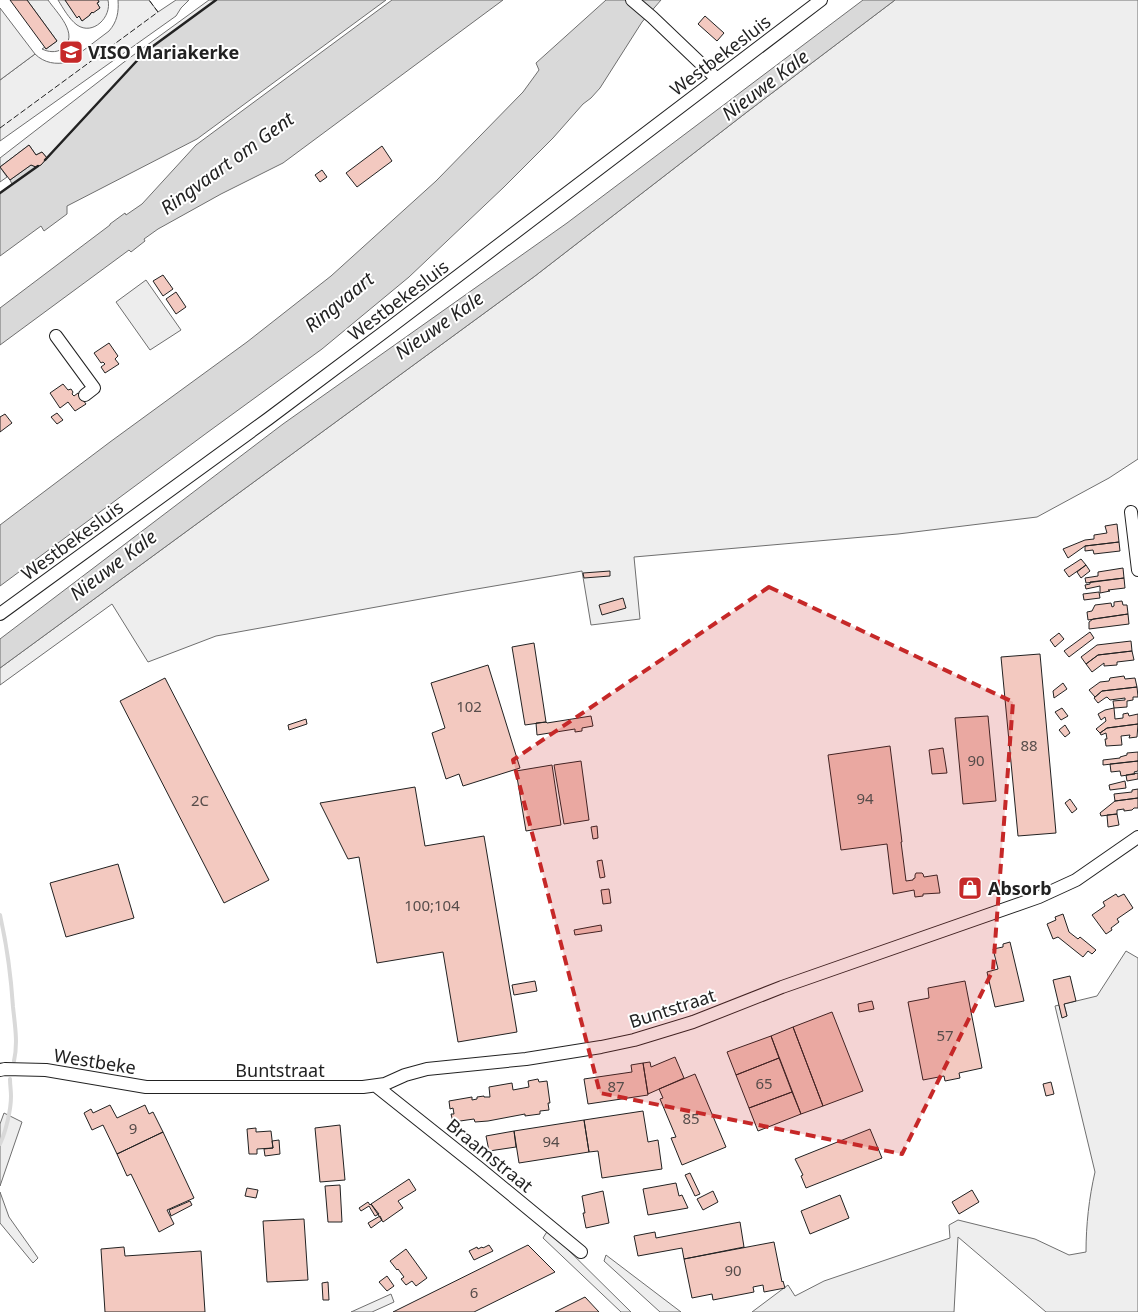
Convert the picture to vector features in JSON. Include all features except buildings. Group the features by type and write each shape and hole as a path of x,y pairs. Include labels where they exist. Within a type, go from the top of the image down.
{"street":[{"path":"632,0 717,79"},
{"name":"Westbekesluis","path":"0,614 384,332 717,79 813,2"},
{"path":"56,336 94,388 84,396"},
{"path":"88,381 99,372"},
{"path":"1131,512 1138,570"},
{"name":"Buntstraat","path":"184,1087 376,1086 422,1070 526,1060 634,1040 693,1022 782,987 1057,889 1076,880 1138,837"},
{"name":"Westbeke","path":"0,1070 46,1070 146,1087 184,1087"},
{"name":"Braamstraat","path":"376,1086 480,1168 581,1252"}],"highlighted area":[{"path":"769,587 1013,702 993,970 902,1154 600,1093 513,760"}],"shaded area":[{"path":"27,0 48,0 61,17 69,37 62,49 52,52 42,49 45,47 46,49 57,41"},
{"path":"58,0 65,0 82,21 100,8 97,3 99,2 98,0 108,0 107,13 100,23 89,28 83,28 71,20"},
{"path":"118,0 149,0 158,12 176,0 189,0 176,16 0,141 0,80 35,54 50,62 68,62 109,31 117,17"},
{"path":"209,0 216,0 145,52 47,158 42,152 36,155 29,145 0,167 0,158 128,59"},
{"path":"895,0 1138,0 1138,459 1109,478 1037,517 898,534 634,557 640,619 591,625 582,571 216,636 148,662 112,604 0,685 0,668 535,276"},
{"path":"0,8 35,54 0,80"},
{"path":"0,167 7,177 0,182"},
{"path":"146,280 181,330 150,350 116,302"},
{"path":"1126,951 1138,958 1138,1312 1046,1312 958,1237 954,1312 752,1312 788,1285 795,1296 824,1281 950,1238 949,1225 958,1220 1035,1239 1069,1255 1086,1252 1088,1212 1095,1172 1055,1006 1059,1005 1062,1017 1067,1016 1064,1004 1097,996"},
{"path":"4,1113 22,1122 0,1186 0,1124"},
{"path":"0,1192 9,1217 38,1258 33,1263 0,1223"},
{"path":"548,1230 631,1312 621,1312 543,1238"},
{"path":"606,1255 681,1312 660,1312 604,1261"},
{"path":"391,1294 394,1302 372,1312 351,1312"}],"water":[{"path":"216,0 386,0 197,139 67,206 67,214 44,231 41,226 0,256 0,193 12,184 10,180 31,165 36,167 41,165 145,52"},
{"name":"Ringvaart om Gent","path":"392,0 503,0 283,163 221,194 158,229 131,252 129,250 0,345 0,308 125,213 126,215 142,204 196,145"},
{"name":"Ringvaart","path":"606,0 661,0 642,22 600,88 504,187 409,277 322,349 0,586 0,525 247,342 331,276 436,181 523,92 539,70 536,63"},
{"name":"Nieuwe Kale","path":"863,0 895,0 535,276 0,668 0,639 283,424 567,223"}],"waterway":[{"path":"0,915 7,950 16,1034 14,1061"},
{"path":"0,1144 10,1108 10,1079"}],"fence":[{"path":"0,128 158,12 149,0"}],"wall":[{"path":"45,160 145,52 216,0"},
{"path":"0,193 38,166"}],"place":[{"name":"VISO Mariakerke","path":"71,52"},
{"name":"Absorb","path":"970,888"}]}
